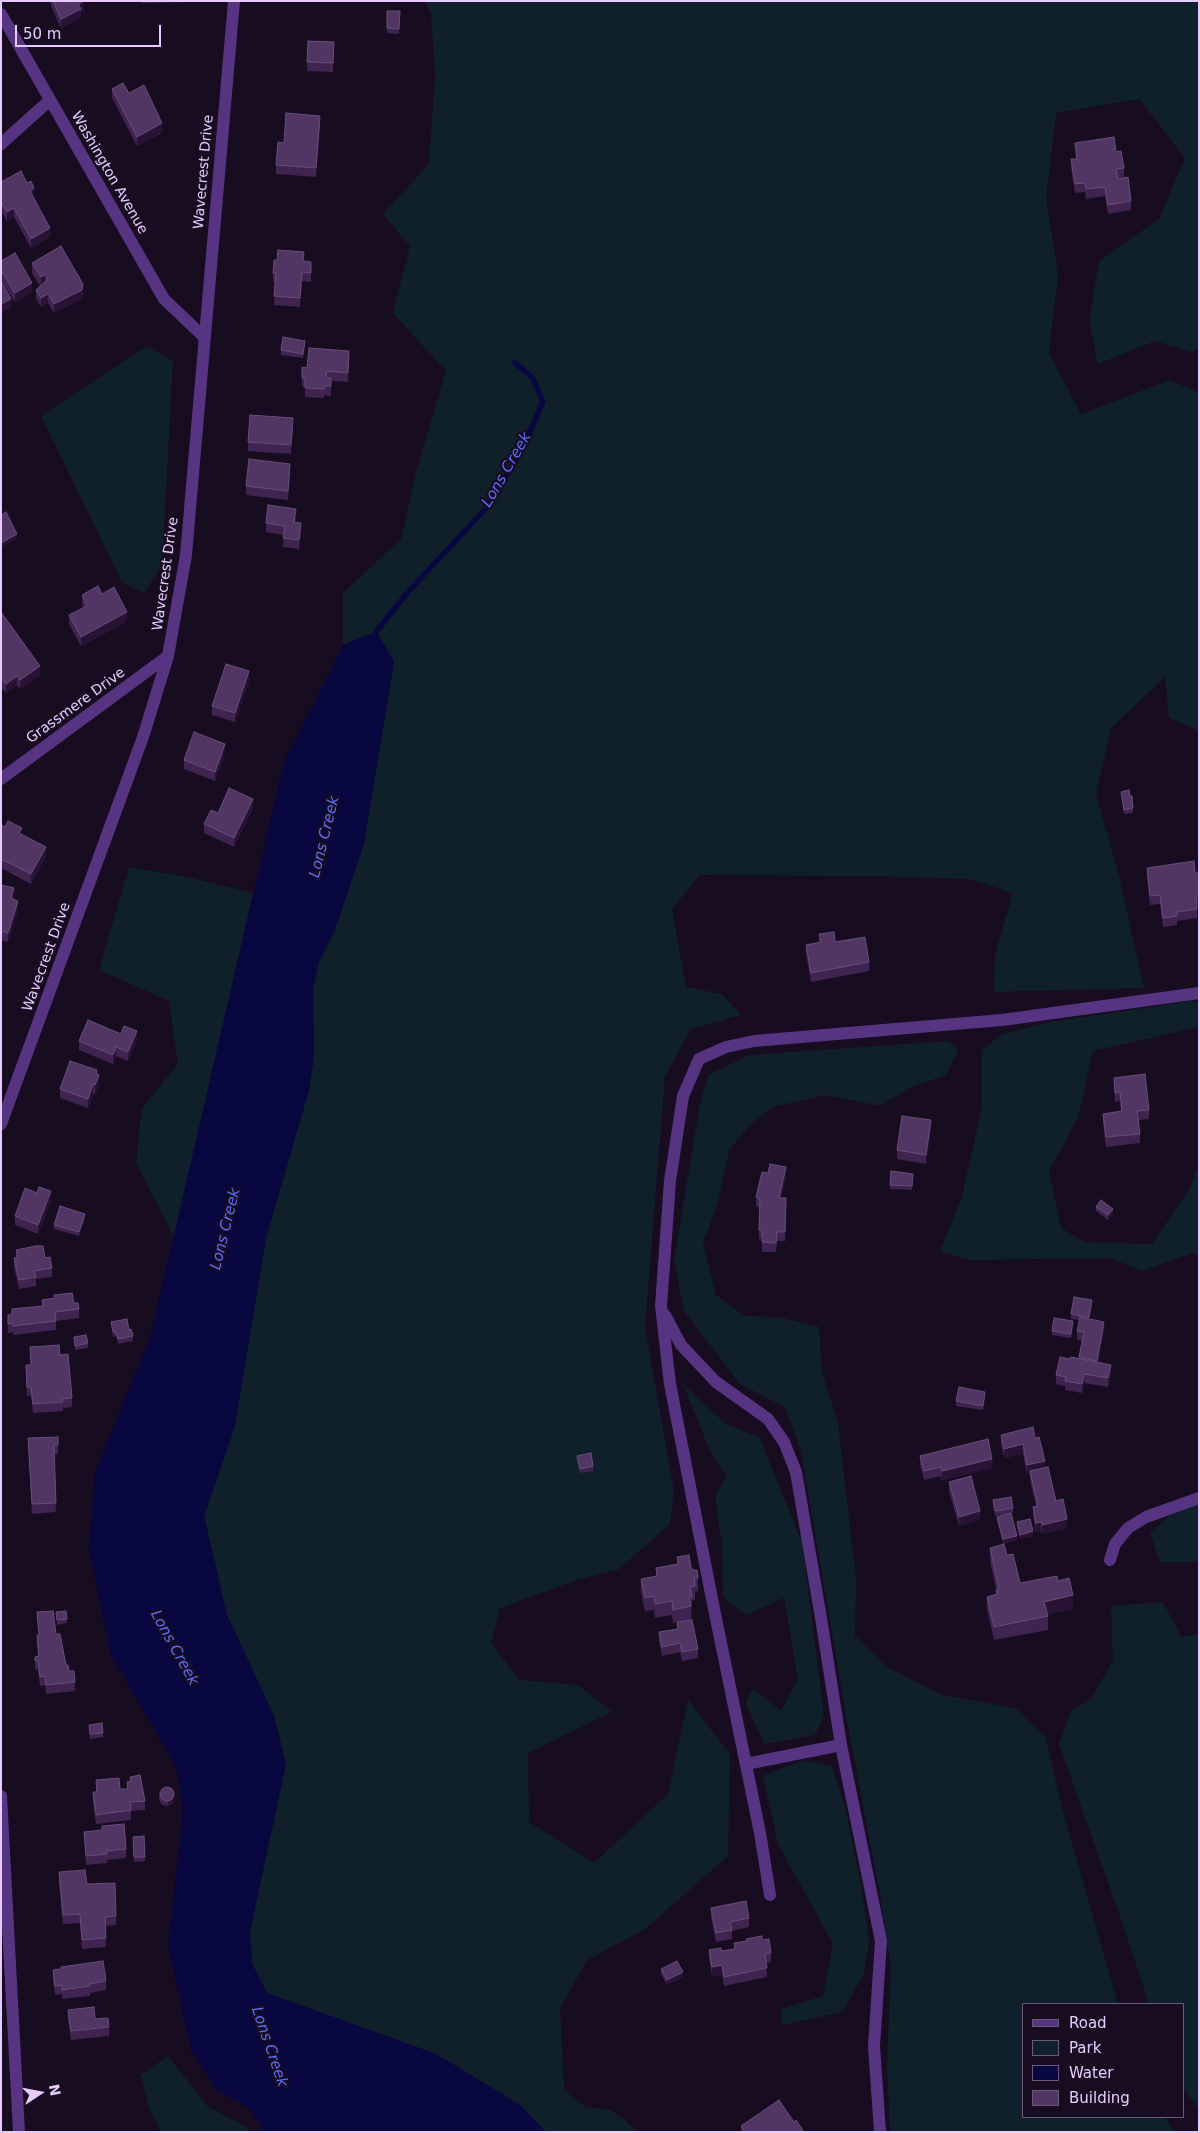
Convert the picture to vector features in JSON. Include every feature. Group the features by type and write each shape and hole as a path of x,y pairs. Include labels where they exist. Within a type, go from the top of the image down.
{"street":[{"name":"Wavecrest Drive","path":"1,1124 139,746 168,656 186,555 234,1"},
{"name":"Washington Avenue","path":"1,14 164,299 204,337"},
{"path":"1,144 50,100"},
{"name":"Grassmere Drive","path":"1,779 168,656"},
{"path":"770,1895 760,1833 670,1384 660,1306 670,1181 683,1096 699,1059 726,1047 754,1041 1002,1020 1199,993"},
{"path":"660,1306 681,1346 716,1382 768,1419 784,1442 796,1472 822,1618 841,1745 882,1940 874,2046 880,2132"},
{"path":"1110,1560 1115,1544 1128,1528 1146,1517 1199,1498"},
{"path":"746,1764 841,1745"},
{"path":"1,1796 19,2132"}],"green space":[{"path":"425,1 1199,1 1199,348 1193,352 1155,341 1098,364 1089,321 1099,261 1159,219 1185,158 1139,99 1056,113 1046,197 1058,275 1049,353 1081,414 1170,380 1199,393 1199,731 1169,717 1165,677 1111,728 1096,794 1119,876 1144,988 994,992 995,954 1013,893 970,879 871,876 700,875 672,909 686,987 722,994 741,1015 691,1029 665,1076 645,1328 674,1491 670,1524 619,1569 577,1580 500,1608 491,1643 519,1680 578,1685 612,1712 528,1753 529,1822 594,1863 668,1794 688,1700 730,1754 728,1856 645,1929 587,1960 560,2009 564,2090 585,2107 610,2110 624,2119 637,2132 546,2132 520,2105 436,2054 267,1993 252,1964 250,1931 286,1764 274,1716 227,1615 204,1516 235,1426 266,1238 309,1090 314,1057 313,989 319,962 334,932 364,844 394,661 376,632 343,645 343,593 401,539 417,469 446,371 393,313 410,246 383,214 429,164 435,76 431,13"},
{"path":"147,346 173,361 162,565 144,593 122,582 41,416"},
{"path":"129,867 188,877 253,893 174,1237 136,1163 142,1108 178,1064 169,1001 99,970"},
{"path":"1191,1001 1199,1003 1199,1027 1093,1051 1078,1118 1049,1171 1061,1228 1084,1242 1152,1244 1189,1190 1199,1164 1199,1255 1192,1253 1142,1271 1110,1258 971,1260 940,1252 962,1196 982,1107 982,1050 1001,1035 1049,1022"},
{"path":"949,1041 958,1051 946,1075 911,1087 880,1106 825,1095 773,1107 750,1125 729,1150 718,1203 703,1243 716,1295 744,1316 779,1317 819,1327 822,1372 838,1423 856,1578 855,1636 887,1667 942,1695 1015,1708 1045,1736 1064,1815 1118,2003 1022,2003 1022,2118 1166,2118 1175,2132 890,2132 887,2064 891,1966 801,1451 785,1407 740,1384 684,1311 674,1260 700,1103 708,1075 749,1055"},
{"path":"683,1384 726,1424 759,1437 802,1542 824,1716 815,1735 764,1744 746,1703 752,1688 781,1711 798,1679 784,1598 746,1615 723,1597 722,1541 717,1517 716,1494 727,1476 710,1451"},
{"path":"1199,1502 1199,1562 1160,1562 1150,1533 1170,1515"},
{"path":"1163,1602 1181,1637 1199,1634 1199,2109 1185,2090 1185,2003 1149,2003 1059,1744 1071,1711 1090,1700 1113,1661 1111,1606"},
{"path":"804,1760 832,1766 845,1807 862,1890 869,1942 864,1974 842,2012 782,2025 781,2009 823,1996 833,1944 778,1844 763,1776"},
{"path":"168,2056 208,2107 247,2127 250,2132 161,2132 149,2108 141,2075"}],"water":[{"path":"376,632 394,661 364,844 334,932 319,962 313,989 314,1057 309,1090 266,1238 235,1426 204,1516 227,1615 274,1716 286,1764 250,1931 252,1964 267,1993 436,2054 520,2105 546,2132 264,2132 250,2109 216,2089 191,2050 168,1945 183,1810 176,1767 111,1655 89,1550 95,1472 150,1338 284,762 343,645"}],"building":[{"path":"53,1 84,1 78,4 81,9 61,19"},
{"path":"387,11 400,11 399,29 387,28"},
{"path":"308,41 334,42 333,63 307,62"},
{"path":"123,83 129,93 144,85 162,123 137,137 112,89"},
{"path":"286,113 320,116 316,168 276,165 278,142 284,143"},
{"path":"1114,137 1116,152 1121,151 1124,168 1116,169 1118,179 1128,177 1131,201 1108,205 1105,187 1086,189 1085,183 1075,184 1071,159 1077,159 1075,143"},
{"path":"21,171 27,183 31,181 34,188 30,191 50,228 31,239 14,208 7,212 1,202 1,182"},
{"path":"61,246 83,284 82,290 54,304 48,294 41,298 36,290 48,279 45,275 41,277 32,263"},
{"path":"278,250 304,252 303,261 311,262 311,273 302,272 300,298 274,296 276,273 273,273 274,260 277,260"},
{"path":"15,253 32,283 15,293 1,270 1,261"},
{"path":"1,281 11,299 1,304"},
{"path":"283,337 305,341 303,354 281,350"},
{"path":"309,348 349,351 348,373 327,371 326,376 331,379 331,386 324,386 324,389 305,388 305,378 302,378 302,367 307,368"},
{"path":"250,415 293,418 291,445 248,442"},
{"path":"249,459 290,464 288,491 246,486"},
{"path":"268,505 296,509 294,522 301,523 299,540 283,538 285,526 266,523"},
{"path":"6,512 17,534 1,543 1,515"},
{"path":"98,586 102,594 114,587 127,612 81,637 69,615 87,606 82,595"},
{"path":"1,612 40,666 20,680 17,676 6,684 1,678"},
{"path":"226,664 249,671 235,713 212,706"},
{"path":"194,732 225,744 215,772 184,760"},
{"path":"229,788 253,799 234,838 204,824 211,810 218,813"},
{"path":"1129,790 1130,796 1132,796 1133,808 1124,810 1121,792"},
{"path":"8,821 22,828 19,833 46,847 31,874 1,859 1,825 5,827"},
{"path":"1194,861 1195,873 1199,873 1199,894 1196,895 1197,909 1177,912 1177,916 1163,918 1160,895 1150,896 1147,868"},
{"path":"1,885 14,888 11,898 18,901 8,933 1,931"},
{"path":"834,932 835,942 865,937 869,962 811,973 806,945 821,942 819,934"},
{"path":"88,1020 121,1034 124,1026 137,1031 128,1052 116,1047 113,1055 79,1041"},
{"path":"70,1061 97,1070 96,1074 99,1075 95,1085 93,1084 88,1099 60,1089"},
{"path":"1145,1074 1149,1110 1137,1111 1140,1134 1106,1137 1103,1114 1122,1111 1120,1092 1115,1093 1114,1078"},
{"path":"902,1116 931,1120 926,1155 897,1150"},
{"path":"770,1164 786,1167 779,1198 786,1198 785,1232 777,1232 776,1243 762,1242 762,1230 759,1230 760,1199 756,1197 762,1172 768,1173"},
{"path":"891,1171 913,1174 912,1186 890,1185"},
{"path":"39,1187 51,1191 38,1225 15,1216 25,1188 37,1193"},
{"path":"1101,1200 1113,1209 1108,1215 1096,1207"},
{"path":"60,1206 85,1214 79,1232 54,1225"},
{"path":"43,1246 45,1258 50,1257 52,1268 34,1271 36,1277 19,1280 14,1258 18,1258 16,1250"},
{"path":"72,1293 74,1303 78,1303 79,1309 55,1312 56,1321 13,1326 13,1323 8,1324 8,1315 12,1314 12,1309 43,1306 42,1300 55,1298 54,1295"},
{"path":"1074,1297 1092,1300 1089,1317 1071,1314"},
{"path":"1080,1317 1104,1322 1097,1361 1079,1357 1084,1332 1077,1331"},
{"path":"1054,1318 1073,1321 1071,1334 1052,1331"},
{"path":"127,1319 129,1330 131,1329 133,1336 118,1339 116,1332 113,1332 111,1322"},
{"path":"86,1335 88,1343 75,1346 74,1337"},
{"path":"59,1345 60,1355 68,1354 72,1398 62,1399 63,1402 33,1404 31,1387 27,1387 26,1365 31,1365 30,1347"},
{"path":"1060,1357 1070,1359 1071,1357 1111,1365 1108,1378 1084,1374 1082,1384 1065,1381 1066,1377 1056,1375"},
{"path":"959,1387 985,1392 983,1406 956,1401"},
{"path":"1033,1427 1035,1438 1039,1437 1045,1461 1027,1465 1023,1444 1004,1449 1001,1435"},
{"path":"58,1437 58,1445 54,1445 56,1503 32,1504 28,1438"},
{"path":"988,1439 992,1459 942,1471 941,1467 924,1471 920,1456"},
{"path":"591,1453 593,1466 580,1469 577,1456"},
{"path":"1048,1467 1056,1501 1063,1499 1067,1519 1042,1525 1041,1522 1036,1523 1033,1507 1038,1506 1030,1471"},
{"path":"971,1476 980,1511 959,1517 949,1482"},
{"path":"1011,1497 1013,1508 995,1511 993,1500"},
{"path":"1011,1513 1017,1536 1003,1539 997,1517"},
{"path":"1030,1519 1033,1531 1020,1535 1017,1522"},
{"path":"1004,1544 1007,1555 1013,1554 1020,1583 1057,1576 1058,1581 1069,1578 1073,1595 1044,1602 1048,1616 994,1627 987,1597 997,1594 996,1590 999,1589 990,1548"},
{"path":"689,1555 691,1567 693,1570 697,1570 698,1578 694,1578 695,1586 690,1587 692,1597 689,1597 691,1606 673,1610 672,1601 655,1604 654,1596 645,1598 641,1579 657,1576 656,1568 678,1564 677,1557"},
{"path":"53,1611 56,1634 60,1634 66,1665 68,1665 69,1671 74,1671 75,1682 46,1685 45,1676 40,1677 38,1660 35,1661 35,1657 39,1656 37,1612"},
{"path":"66,1611 67,1619 57,1620 56,1612"},
{"path":"692,1620 698,1649 682,1652 680,1643 662,1647 659,1632 678,1629 677,1622"},
{"path":"102,1723 103,1733 90,1734 89,1725"},
{"path":"140,1775 145,1801 130,1802 131,1810 96,1815 93,1792 97,1792 96,1780 119,1778 120,1789 128,1789 127,1782 131,1781 130,1777"},
{"path":"164,1787 170,1787 174,1794 170,1801 164,1801 160,1797 160,1791"},
{"path":"124,1824 126,1849 106,1851 107,1854 86,1856 84,1832 102,1830 102,1826"},
{"path":"144,1836 145,1857 134,1857 133,1837"},
{"path":"85,1870 87,1884 115,1883 116,1916 105,1917 106,1938 82,1940 80,1914 63,1915 59,1872"},
{"path":"746,1901 749,1918 730,1922 732,1930 716,1933 711,1908"},
{"path":"762,1936 762,1940 769,1939 771,1953 765,1954 767,1968 724,1977 722,1965 712,1967 709,1950 721,1948 721,1951 735,1949 734,1943"},
{"path":"103,1961 106,1981 89,1984 90,1986 62,1990 62,1985 55,1986 53,1970 61,1969 61,1967"},
{"path":"677,1961 683,1972 667,1980 661,1969"},
{"path":"94,2007 95,2019 108,2018 109,2027 71,2031 68,2010"},
{"path":"779,2100 794,2122 796,2120 804,2132 745,2132 741,2126"}],"waterway":[{"name":"Lons Creek","path":"375,638 376,632 407,593 489,505 520,453 543,402 533,378 515,363"}]}
